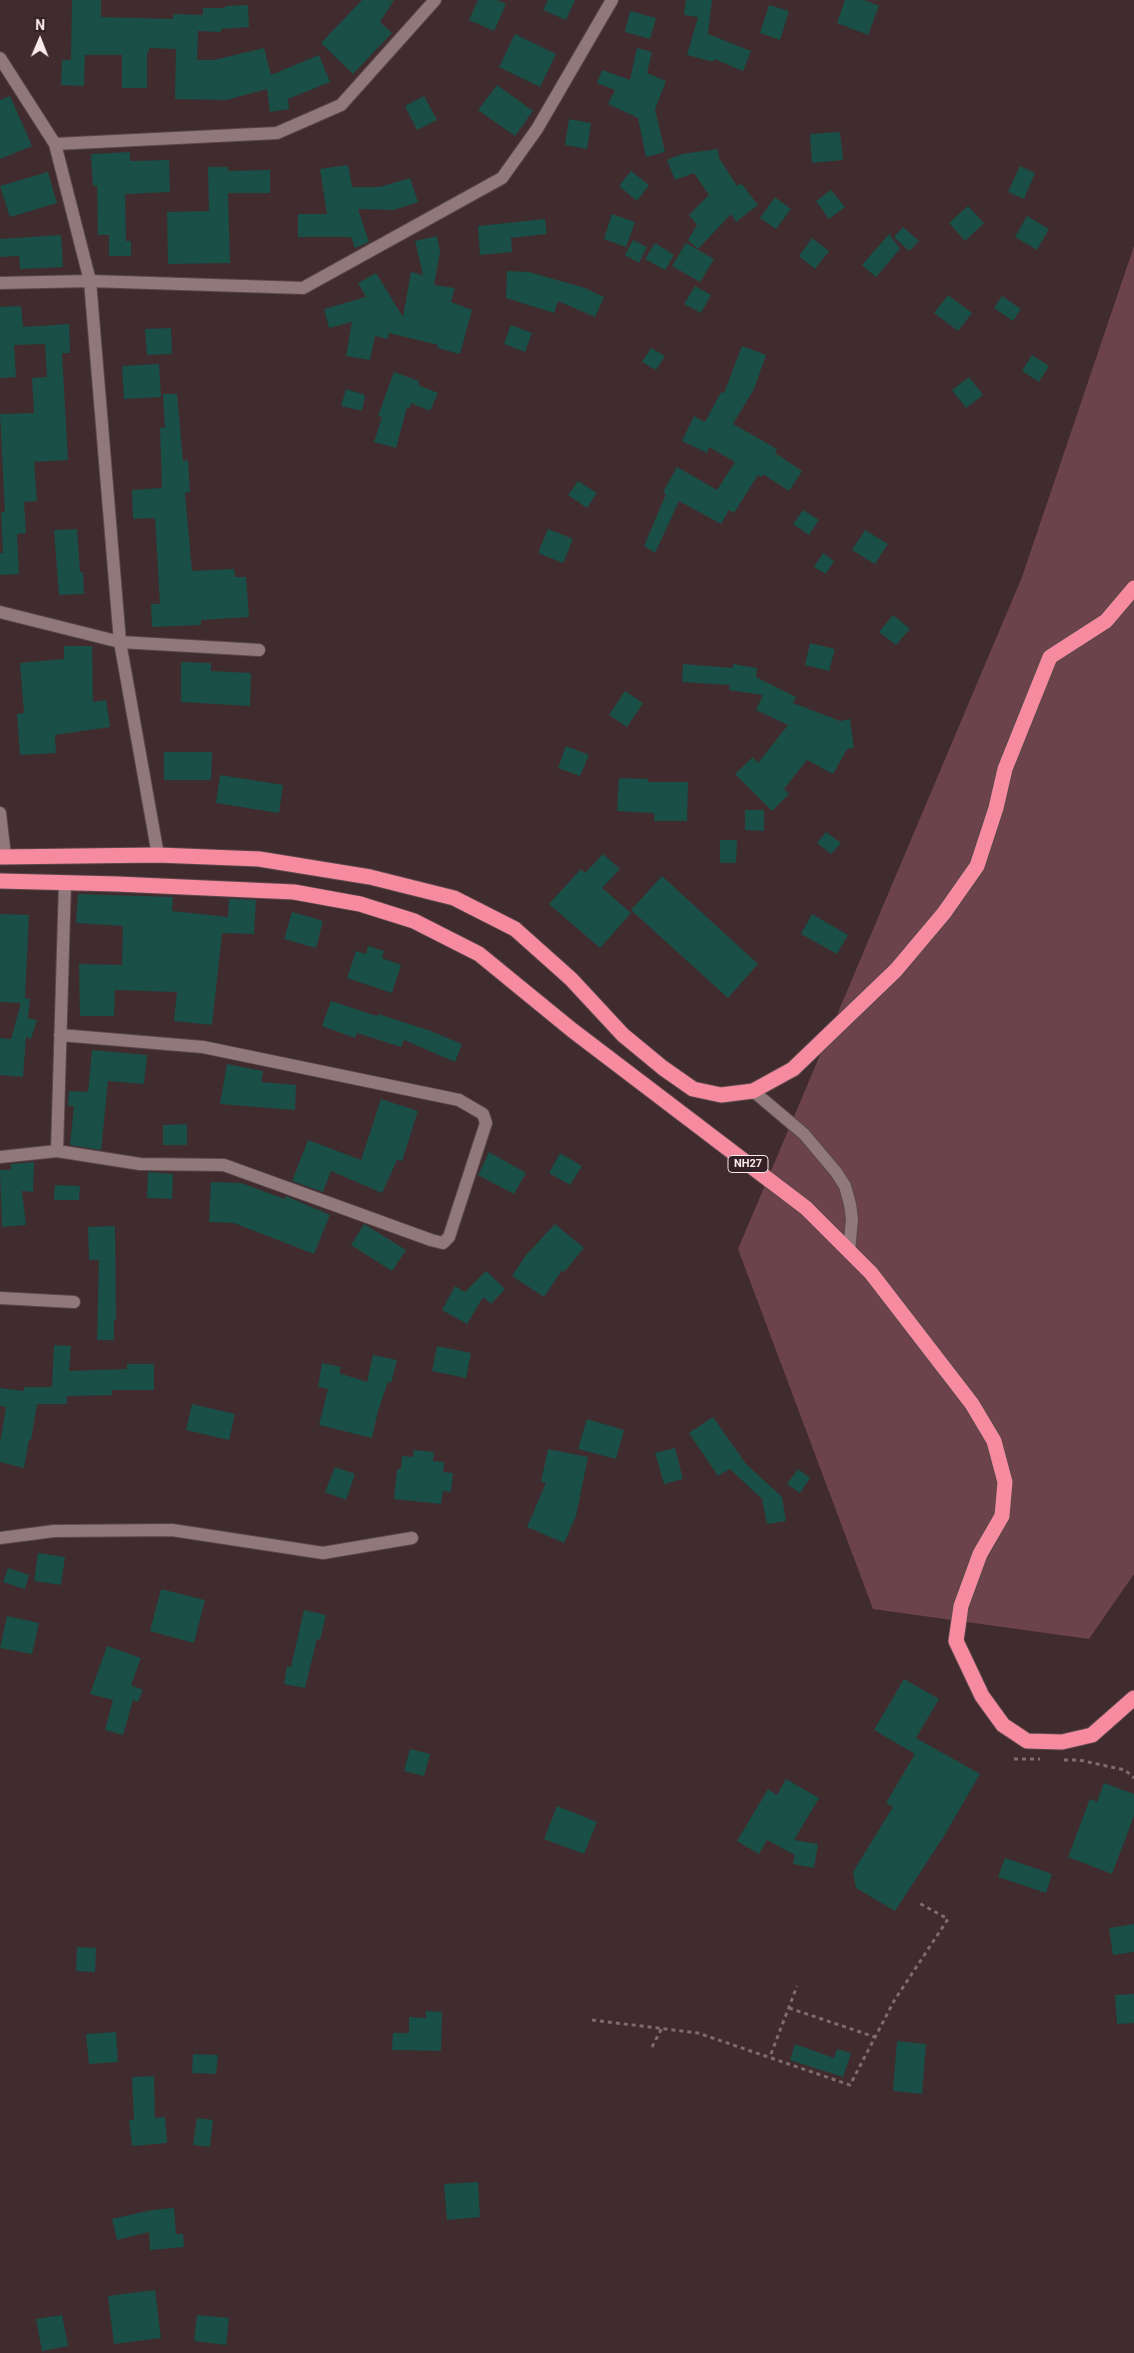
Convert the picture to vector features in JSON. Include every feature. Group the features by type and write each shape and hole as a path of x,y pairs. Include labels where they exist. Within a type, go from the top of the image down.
{"highway":[{"path":"3,856 158,855 259,859 370,877 454,898 515,929 571,979 624,1035 663,1068 693,1089 721,1095 753,1091 793,1069 896,970 944,913 977,866 996,808 1005,769 1050,657 1106,621 1134,588"},
{"name":"NH27","path":"0,882 65,882 294,892 360,904 414,921 479,954 572,1030 806,1208 871,1273 972,1404 994,1441 1005,1482 1002,1516 980,1554 961,1606 956,1641 982,1696 1003,1725 1027,1741 1062,1742 1092,1735 1134,1698"}],"street":[{"path":"55,144 277,133 341,104 435,0"},
{"path":"0,283 90,281 303,288 502,178 537,129 612,0"},
{"path":"0,58 55,144 90,281 120,642 158,855"},
{"path":"0,612 120,642 258,650"},
{"path":"0,812 3,856"},
{"path":"57,1150 65,882"},
{"path":"0,1158 57,1150 140,1164 224,1165 443,1243 449,1237 486,1124 483,1114 459,1100 203,1046 60,1035"},
{"path":"753,1091 804,1134 836,1172 844,1186 850,1204 852,1219 849,1251"},
{"path":"0,1298 74,1302"},
{"path":"0,1538 54,1532 172,1530 323,1553 412,1538"}],"path":[{"path":"1014,1759 1042,1760"},
{"path":"1060,1760 1079,1760 1125,1770 1134,1778"},
{"path":"592,2020 698,2033 850,2085 894,2001 948,1919 919,1903"},
{"path":"771,2054 797,1986"},
{"path":"789,2008 875,2037"},
{"path":"652,2048 662,2028"}],"shaded area":[{"path":"1134,246 1134,1574 1089,1639 873,1609 738,1249 1022,577"}],"building":[{"path":"72,0 101,0 101,17 173,19 173,14 203,15 203,8 248,5 249,27 221,29 221,32 198,31 197,60 214,60 264,48 271,75 319,55 330,82 288,99 289,109 270,112 267,89 226,100 175,99 176,49 149,48 149,52 147,52 147,88 122,88 122,55 85,55 84,86 61,85 62,60 71,60"},
{"path":"362,0 394,0 380,22 392,33 353,74 321,43"},
{"path":"478,0 497,0 506,4 494,31 469,20"},
{"path":"548,0 575,0 566,20 543,10"},
{"path":"686,0 712,0 708,34 751,51 743,71 714,59 713,62 687,55 698,17 684,15"},
{"path":"845,0 864,0 879,6 868,35 837,23"},
{"path":"769,5 789,11 780,40 760,33"},
{"path":"630,11 656,18 650,39 625,32"},
{"path":"515,34 556,54 540,87 499,67"},
{"path":"637,48 652,52 647,73 666,81 655,109 665,152 646,157 638,118 608,104 615,90 597,83 602,70 630,80"},
{"path":"497,85 533,111 515,136 478,110"},
{"path":"10,96 32,146 0,159 0,100"},
{"path":"424,96 437,120 417,130 405,106"},
{"path":"569,119 591,123 587,149 565,145"},
{"path":"840,132 843,160 812,163 810,134"},
{"path":"718,149 719,158 737,186 741,183 758,205 736,222 731,214 698,249 688,240 697,225 689,215 709,195 694,173 675,180 667,160 682,154"},
{"path":"130,152 130,161 169,160 170,192 125,194 126,241 131,241 131,256 109,256 109,235 98,235 97,186 93,186 91,154"},
{"path":"348,165 352,187 380,187 410,178 418,202 394,210 358,209 369,242 355,248 351,237 298,237 298,214 327,214 320,169"},
{"path":"1020,166 1035,173 1024,199 1008,192"},
{"path":"208,167 228,167 228,171 270,170 270,193 228,193 230,263 168,264 167,212 209,211"},
{"path":"631,171 649,185 637,201 619,186"},
{"path":"48,172 57,203 10,217 0,186"},
{"path":"831,190 845,207 829,219 816,201"},
{"path":"775,197 791,209 776,229 760,218"},
{"path":"968,206 984,223 965,241 949,223"},
{"path":"612,214 635,222 626,247 604,239"},
{"path":"1027,216 1049,229 1037,250 1015,237"},
{"path":"545,219 547,234 511,238 512,252 480,255 478,226"},
{"path":"903,227 919,241 909,251 894,237"},
{"path":"889,234 900,249 876,277 862,265"},
{"path":"61,235 63,267 20,269 19,256 0,257 0,239"},
{"path":"437,236 440,252 434,285 455,288 451,302 472,310 460,354 437,348 438,345 389,333 388,339 375,336 370,360 346,356 352,322 329,328 324,309 366,297 358,283 376,273 403,317 411,272 423,275 415,241"},
{"path":"812,238 829,251 815,269 799,256"},
{"path":"633,240 647,247 639,263 625,255"},
{"path":"655,243 674,255 665,270 645,259"},
{"path":"686,243 714,259 700,282 672,266"},
{"path":"507,271 529,272 585,288 604,297 595,317 558,301 554,313 506,298"},
{"path":"695,286 711,295 701,313 684,304"},
{"path":"948,295 972,313 958,331 934,313"},
{"path":"1002,296 1021,309 1013,321 994,308"},
{"path":"21,306 23,327 69,324 70,353 62,353 68,460 34,462 37,501 24,502 26,533 17,534 19,574 0,575 0,553 3,553 1,512 5,512 0,414 34,413 32,378 47,377 45,344 14,345 16,377 0,378 0,307"},
{"path":"511,325 532,333 525,352 504,344"},
{"path":"171,328 172,354 147,355 145,329"},
{"path":"742,346 766,355 754,389 733,424 777,449 775,453 802,471 789,491 763,474 761,477 758,475 734,513 729,510 721,524 679,501 655,553 644,546 666,494 663,492 677,467 717,490 735,462 709,447 707,453 682,441 694,416 705,422 721,392 724,393"},
{"path":"651,348 665,356 656,370 642,362"},
{"path":"1032,355 1049,366 1039,382 1022,371"},
{"path":"159,364 161,397 124,399 122,366"},
{"path":"394,372 419,381 418,385 438,393 430,411 411,403 410,408 407,407 396,448 374,442 382,417 378,416"},
{"path":"969,377 983,395 966,408 952,390"},
{"path":"346,389 365,395 362,411 341,406"},
{"path":"163,394 177,394 183,461 188,460 190,492 185,493 192,571 234,569 235,577 246,577 249,617 201,620 201,625 152,627 151,604 160,604 155,518 133,519 132,490 162,488 160,428 165,427"},
{"path":"578,481 597,493 587,508 568,495"},
{"path":"803,510 819,520 809,535 793,524"},
{"path":"77,529 80,572 83,572 84,594 59,595 54,530"},
{"path":"548,529 573,539 563,563 538,553"},
{"path":"865,530 888,544 875,564 852,550"},
{"path":"823,553 834,561 826,574 814,567"},
{"path":"893,615 910,629 896,645 879,632"},
{"path":"810,643 835,649 829,671 805,665"},
{"path":"64,646 92,646 93,702 106,700 110,727 55,735 56,753 20,755 17,714 24,713 20,663 64,659"},
{"path":"181,662 211,663 211,671 251,673 250,706 181,702"},
{"path":"683,664 733,668 733,664 757,668 756,677 796,697 793,703 840,721 850,719 854,748 847,749 833,774 807,760 784,789 789,794 772,811 735,774 753,757 758,763 788,725 756,710 763,695 729,690 730,685 682,682"},
{"path":"625,691 643,703 627,727 609,715"},
{"path":"566,746 589,755 580,776 558,768"},
{"path":"164,752 212,752 211,780 164,780"},
{"path":"220,775 283,785 279,813 216,803"},
{"path":"619,778 648,779 648,782 688,782 687,821 654,821 654,813 617,811"},
{"path":"745,810 764,810 764,831 745,830"},
{"path":"826,832 841,843 831,854 817,843"},
{"path":"720,840 737,840 736,863 720,863"},
{"path":"603,854 620,869 602,888 631,913 600,948 549,904 581,869 585,873"},
{"path":"662,876 758,964 728,998 631,910"},
{"path":"78,894 173,897 172,911 228,917 229,899 256,900 254,934 222,933 212,1025 174,1021 177,992 115,990 114,1016 80,1016 79,964 122,965 123,926 76,923"},
{"path":"292,912 323,921 316,948 284,939"},
{"path":"0,914 29,915 25,998 30,999 28,1018 37,1020 31,1039 26,1037 23,1077 0,1075 0,1038 11,1039 21,1003 0,1002"},
{"path":"812,914 848,935 837,954 801,934"},
{"path":"368,946 384,951 382,958 401,965 392,993 347,978 356,951 366,954"},
{"path":"331,1001 428,1030 462,1044 455,1062 404,1040 401,1047 357,1033 355,1038 322,1026"},
{"path":"92,1050 147,1055 144,1084 108,1081 101,1150 70,1145 74,1106 68,1106 69,1091 88,1092"},
{"path":"227,1064 263,1071 261,1082 296,1085 295,1110 220,1104"},
{"path":"381,1099 418,1111 402,1161 397,1160 382,1193 331,1171 323,1192 292,1181 308,1140 361,1160"},
{"path":"187,1124 187,1145 163,1145 163,1125"},
{"path":"489,1152 526,1173 514,1194 478,1175"},
{"path":"560,1153 582,1166 570,1185 549,1173"},
{"path":"34,1162 33,1192 22,1191 26,1225 2,1227 0,1170 11,1170 11,1164"},
{"path":"148,1172 173,1174 172,1199 147,1198"},
{"path":"211,1182 241,1183 285,1199 286,1196 330,1215 314,1254 234,1223 209,1222"},
{"path":"55,1185 80,1186 79,1200 54,1200"},
{"path":"364,1224 406,1250 392,1271 351,1245"},
{"path":"555,1224 584,1248 564,1272 562,1270 544,1297 512,1276 526,1255"},
{"path":"115,1226 116,1320 114,1320 114,1340 97,1340 99,1260 89,1260 88,1227"},
{"path":"486,1271 505,1289 491,1304 483,1297 467,1324 442,1310 455,1286 465,1292"},
{"path":"54,1345 71,1346 69,1371 127,1369 127,1364 154,1364 154,1390 112,1390 112,1395 67,1396 67,1404 37,1404 24,1468 0,1462 0,1443 6,1407 0,1406 0,1388 24,1391 24,1387 52,1387"},
{"path":"437,1346 471,1353 466,1378 432,1371"},
{"path":"373,1355 397,1360 391,1383 388,1382 378,1411 372,1438 319,1425 328,1389 318,1387 322,1363 341,1367 339,1373 367,1382"},
{"path":"192,1404 235,1414 229,1440 186,1430"},
{"path":"713,1417 746,1464 782,1497 786,1521 767,1524 762,1499 730,1469 718,1476 689,1433"},
{"path":"587,1419 624,1430 616,1459 578,1449"},
{"path":"675,1448 683,1479 664,1484 655,1453"},
{"path":"548,1449 588,1457 576,1516 564,1543 527,1527 546,1483 541,1482"},
{"path":"414,1450 434,1452 433,1461 444,1462 443,1472 453,1473 451,1492 443,1491 441,1504 394,1499 397,1469 401,1469 402,1456 413,1457"},
{"path":"335,1467 355,1474 346,1500 325,1492"},
{"path":"798,1469 810,1478 800,1493 787,1484"},
{"path":"38,1553 65,1557 61,1585 34,1581"},
{"path":"8,1568 29,1575 25,1589 3,1582"},
{"path":"161,1589 205,1600 194,1643 150,1631"},
{"path":"304,1610 326,1615 320,1640 317,1639 305,1688 284,1684 287,1666 291,1667"},
{"path":"7,1616 39,1623 32,1654 0,1648"},
{"path":"107,1646 141,1658 131,1685 143,1690 138,1702 133,1700 123,1735 105,1730 113,1700 90,1694"},
{"path":"904,1679 939,1699 916,1738 980,1774 944,1836 895,1911 856,1888 853,1872 893,1807 886,1803 915,1754 874,1730"},
{"path":"410,1749 430,1754 424,1776 404,1771"},
{"path":"786,1779 819,1798 794,1840 818,1844 814,1868 793,1864 795,1855 767,1840 759,1854 737,1841 768,1789 777,1795"},
{"path":"1104,1783 1134,1794 1134,1816 1112,1874 1068,1857 1090,1799 1097,1802"},
{"path":"557,1806 597,1822 584,1854 544,1839"},
{"path":"1005,1858 1052,1874 1046,1893 998,1877"},
{"path":"1134,1924 1134,1952 1113,1955 1109,1928"},
{"path":"77,1947 96,1948 95,1972 76,1971"},
{"path":"1134,1994 1134,2023 1117,2024 1115,1995"},
{"path":"426,2011 442,2012 441,2051 392,2050 393,2033 409,2033 409,2017 426,2018"},
{"path":"116,2032 118,2062 89,2064 86,2034"},
{"path":"897,2041 926,2044 922,2094 893,2091"},
{"path":"795,2044 834,2058 837,2049 851,2053 843,2077 790,2060"},
{"path":"193,2054 218,2055 216,2074 192,2073"},
{"path":"154,2076 155,2118 165,2117 167,2143 132,2146 129,2120 134,2120 132,2077"},
{"path":"197,2118 213,2120 210,2147 193,2145"},
{"path":"478,2182 480,2217 447,2220 444,2184"},
{"path":"174,2208 176,2234 183,2234 184,2247 150,2250 149,2232 117,2240 112,2219 152,2210"},
{"path":"155,2290 161,2338 114,2344 108,2296"},
{"path":"62,2315 68,2346 42,2351 36,2319"},
{"path":"197,2315 229,2318 226,2345 194,2341"}]}
